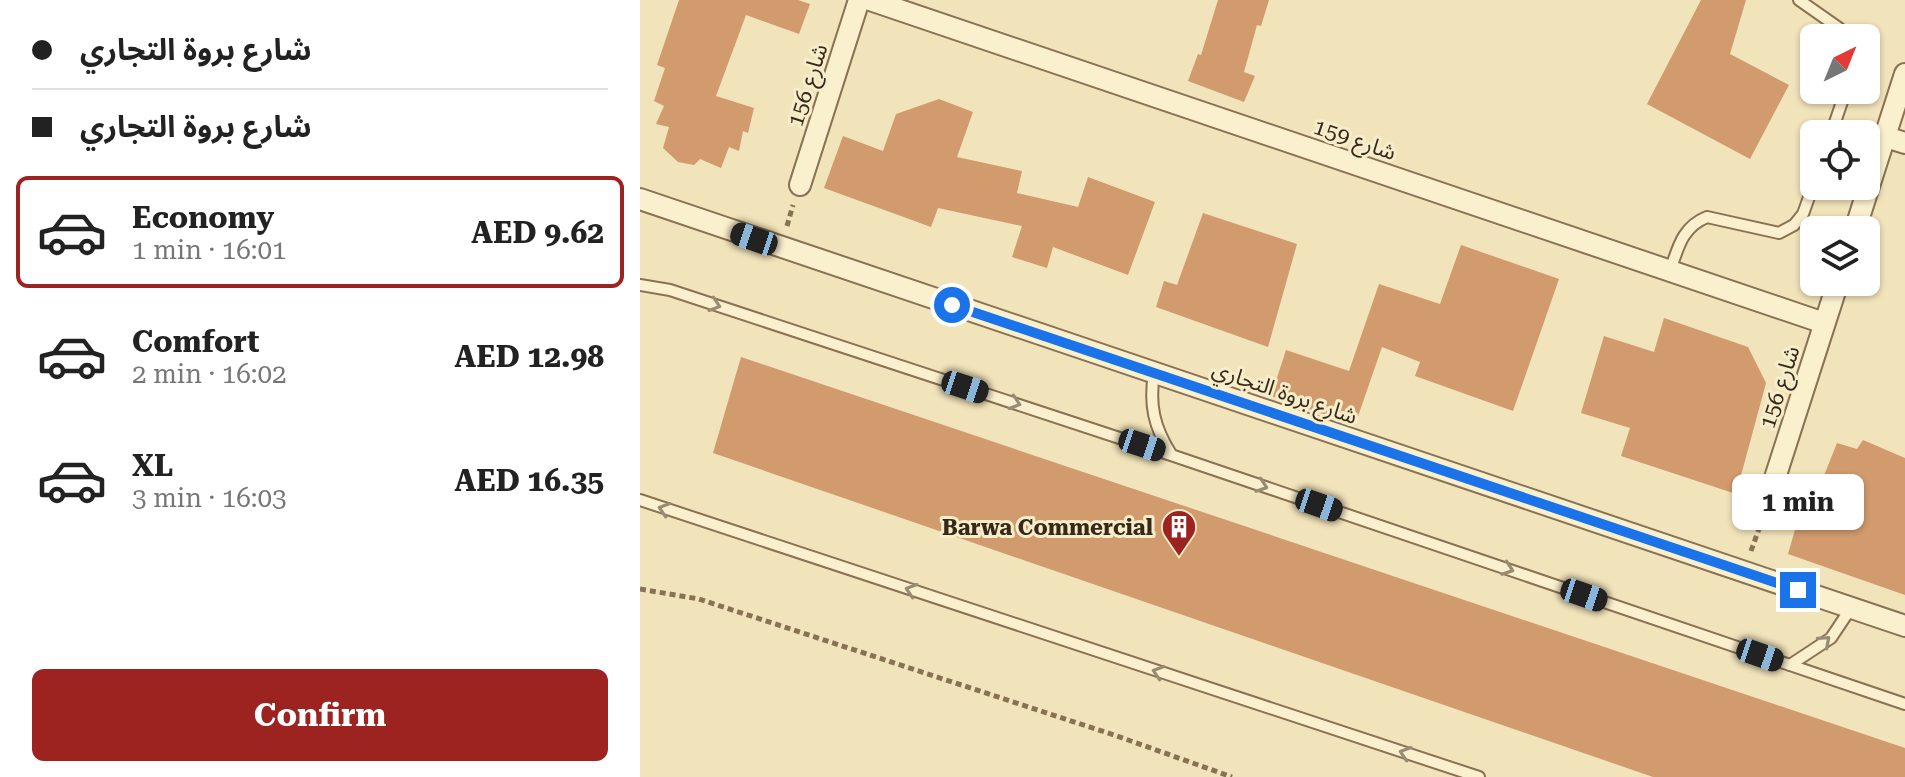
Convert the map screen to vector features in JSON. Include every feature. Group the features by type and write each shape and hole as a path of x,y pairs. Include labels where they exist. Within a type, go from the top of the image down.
{"street":[{"name":"شارع 156","path":"800,185 859,0"},
{"name":"شارع 159","path":"870,0 1824,323"},
{"path":"1861,216 1896,140 1905,74"},
{"name":"شارع بروة التجاري","path":"643,203 1905,626"},
{"name":"شارع 156","path":"1766,506 1833,296"}],"lane":[{"path":"1799,0 1833,24"},
{"path":"1670,271 1682,237 1695,222 1707,217 1779,233 1794,225 1803,214 1808,200"},
{"path":"640,285 670,290 1171,455 1905,704"},
{"path":"1154,373 1150,396 1152,414 1158,433 1171,455"},
{"path":"640,500 1479,777"},
{"path":"1790,665 1831,638 1851,608"}],"path":[{"path":"780,247 800,185"},
{"path":"1744,572 1766,506"},
{"path":"640,589 699,599 1114,735 1232,777"}],"building":[{"path":"679,0 798,0 810,4 799,34 746,15 716,96 754,108 748,133 743,131 739,151 729,147 721,168 700,159 694,165 678,162 663,148 669,127 656,124 664,106 654,101 665,68 657,65"},
{"path":"1218,0 1269,0 1261,26 1257,25 1244,72 1255,76 1244,102 1188,81 1198,54 1201,55"},
{"path":"1701,0 1746,0 1730,54 1789,85 1750,159 1647,104"},
{"path":"939,99 973,112 957,157 1022,171 1017,193 1078,207 1088,177 1155,202 1128,275 1053,247 1047,268 1012,257 1022,226 938,208 931,227 824,188 843,136 883,151 896,114"},
{"path":"1203,213 1297,244 1268,347 1156,307 1164,281 1177,285"},
{"path":"1461,245 1559,279 1513,411 1415,376 1420,362 1382,347 1355,425 1271,396 1286,350 1349,371 1379,284 1440,304"},
{"path":"1664,318 1748,347 1766,383 1736,494 1621,456 1630,428 1581,413 1604,336 1654,352"},
{"name":"Barwa Commercial","path":"741,357 1905,748 1905,777 1653,777 713,453"},
{"path":"1863,440 1905,458 1905,595 1788,554 1796,526 1803,528 1837,443 1857,449"}],"place":[{"name":"Barwa Commercial","path":"1179,558"}],"route":[{"path":"952,305 1798,590"}]}
